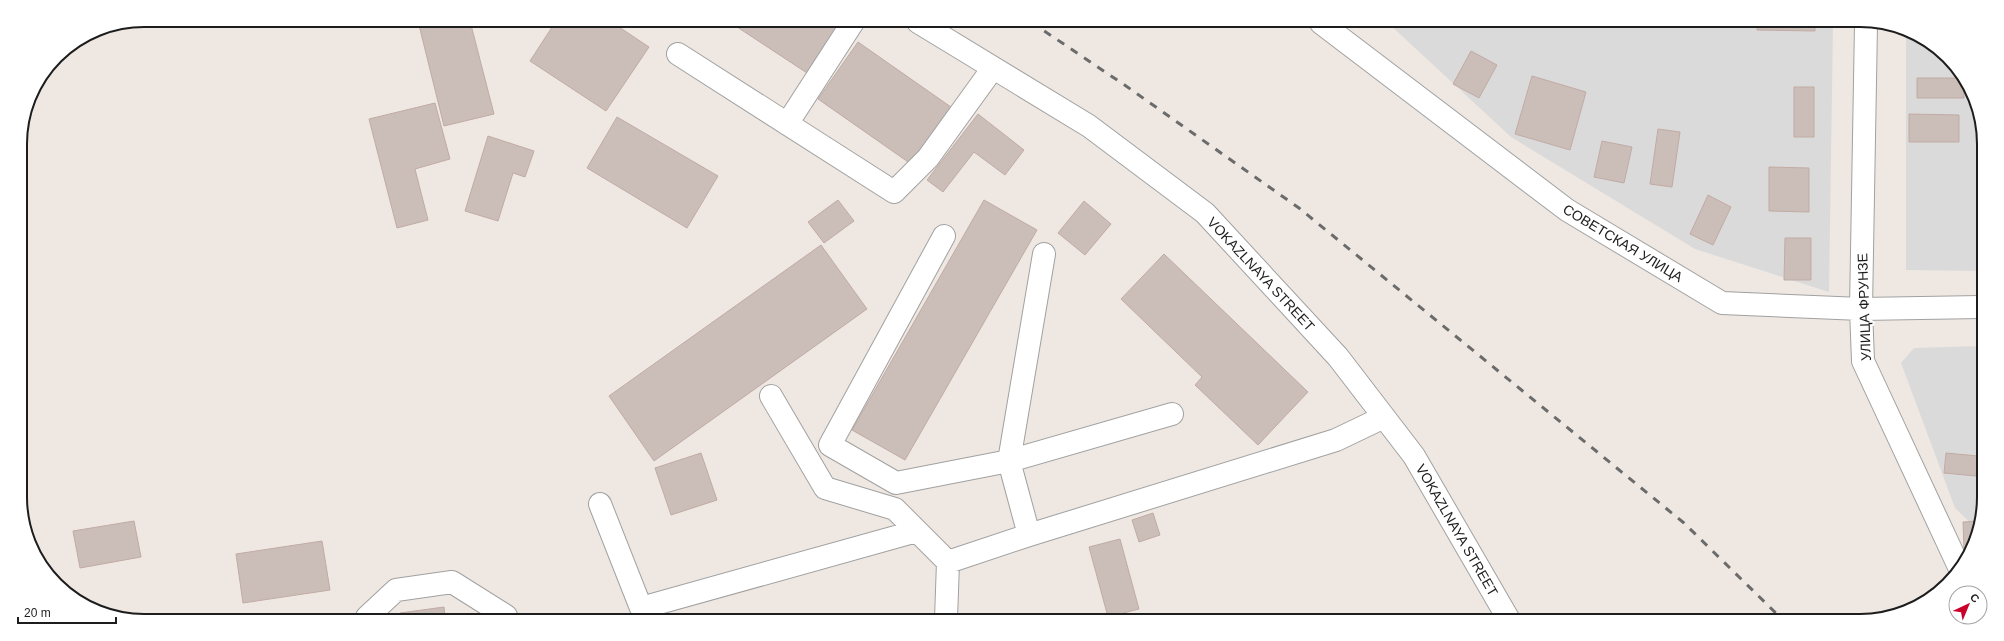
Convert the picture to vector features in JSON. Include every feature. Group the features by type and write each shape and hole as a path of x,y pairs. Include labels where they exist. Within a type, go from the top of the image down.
{"street":[{"path":"787,124 849,27"},
{"name":"VOKAZLNAYA STREET","path":"926,27 1089,126 1205,212 1338,357 1414,456 1506,614"},
{"name":"СОВЕТСКАЯ УЛИЦА","path":"1326,27 1567,210 1722,303 1861,308 1977,307"},
{"name":"УЛИЦА ФРУНЗЕ","path":"1866,27 1861,308 1863,361 1956,563"},
{"path":"678,54 894,192 928,158 994,68"},
{"path":"944,236 830,445 896,484 1009,461 1172,414"},
{"path":"1029,535 1009,461 1044,254"},
{"path":"771,396 825,488 895,509 948,562 946,614"},
{"path":"948,562 1029,535 1336,440 1384,417"},
{"path":"600,504 641,608 917,531"},
{"path":"370,614 396,590 452,582 500,614"}],"shaded area":[{"path":"1392,27 1833,27 1829,292 1695,249 1511,137"},
{"path":"1906,37 1931,51 1943,61 1953,73 1965,92 1971,107 1975,121 1977,144 1977,271 1906,270"},
{"path":"1977,346 1977,497 1973,526 1955,508 1901,363 1914,348"}],"building":[{"path":"419,27 472,27 494,114 444,126"},
{"path":"552,27 619,27 649,47 606,111 530,61"},
{"path":"737,27 837,27 807,73"},
{"path":"1757,27 1815,27 1815,31 1757,30"},
{"path":"858,42 951,107 911,164 818,99"},
{"path":"1471,51 1497,65 1479,98 1453,84"},
{"path":"1532,76 1586,92 1570,150 1515,134"},
{"path":"1917,78 1956,78 1964,90 1964,98 1917,98"},
{"path":"1794,87 1814,87 1814,137 1794,137"},
{"path":"435,103 450,159 415,169 428,220 397,228 369,119"},
{"path":"978,114 1024,150 1005,175 974,152 943,192 927,180"},
{"path":"1909,114 1959,115 1959,142 1909,142"},
{"path":"617,117 718,176 687,228 587,168"},
{"path":"1658,129 1680,132 1672,187 1650,184"},
{"path":"488,136 534,151 525,177 513,173 498,221 465,211"},
{"path":"1602,141 1632,147 1624,183 1594,177"},
{"path":"1769,167 1809,168 1809,212 1769,211"},
{"path":"1708,195 1731,207 1713,245 1690,234"},
{"path":"838,200 854,221 824,243 808,222"},
{"path":"984,200 1037,230 905,460 852,430"},
{"path":"1084,201 1111,224 1085,255 1058,233"},
{"path":"1785,238 1811,238 1811,280 1784,280"},
{"path":"821,245 867,309 654,461 609,396"},
{"path":"1164,254 1308,392 1258,445 1195,385 1202,377 1121,299"},
{"path":"701,453 717,500 671,515 655,468"},
{"path":"1946,453 1977,456 1976,476 1944,473"},
{"path":"1153,513 1160,535 1139,542 1132,520"},
{"path":"134,521 141,557 80,568 73,531"},
{"path":"1974,521 1971,534 1964,550 1963,522"},
{"path":"1120,539 1139,609 1120,614 1107,614 1089,547"},
{"path":"322,541 330,590 243,603 236,554"},
{"path":"444,607 445,614 400,614"}],"railway":[{"path":"1038,27 1126,86 1299,208 1684,523 1777,614"}]}
